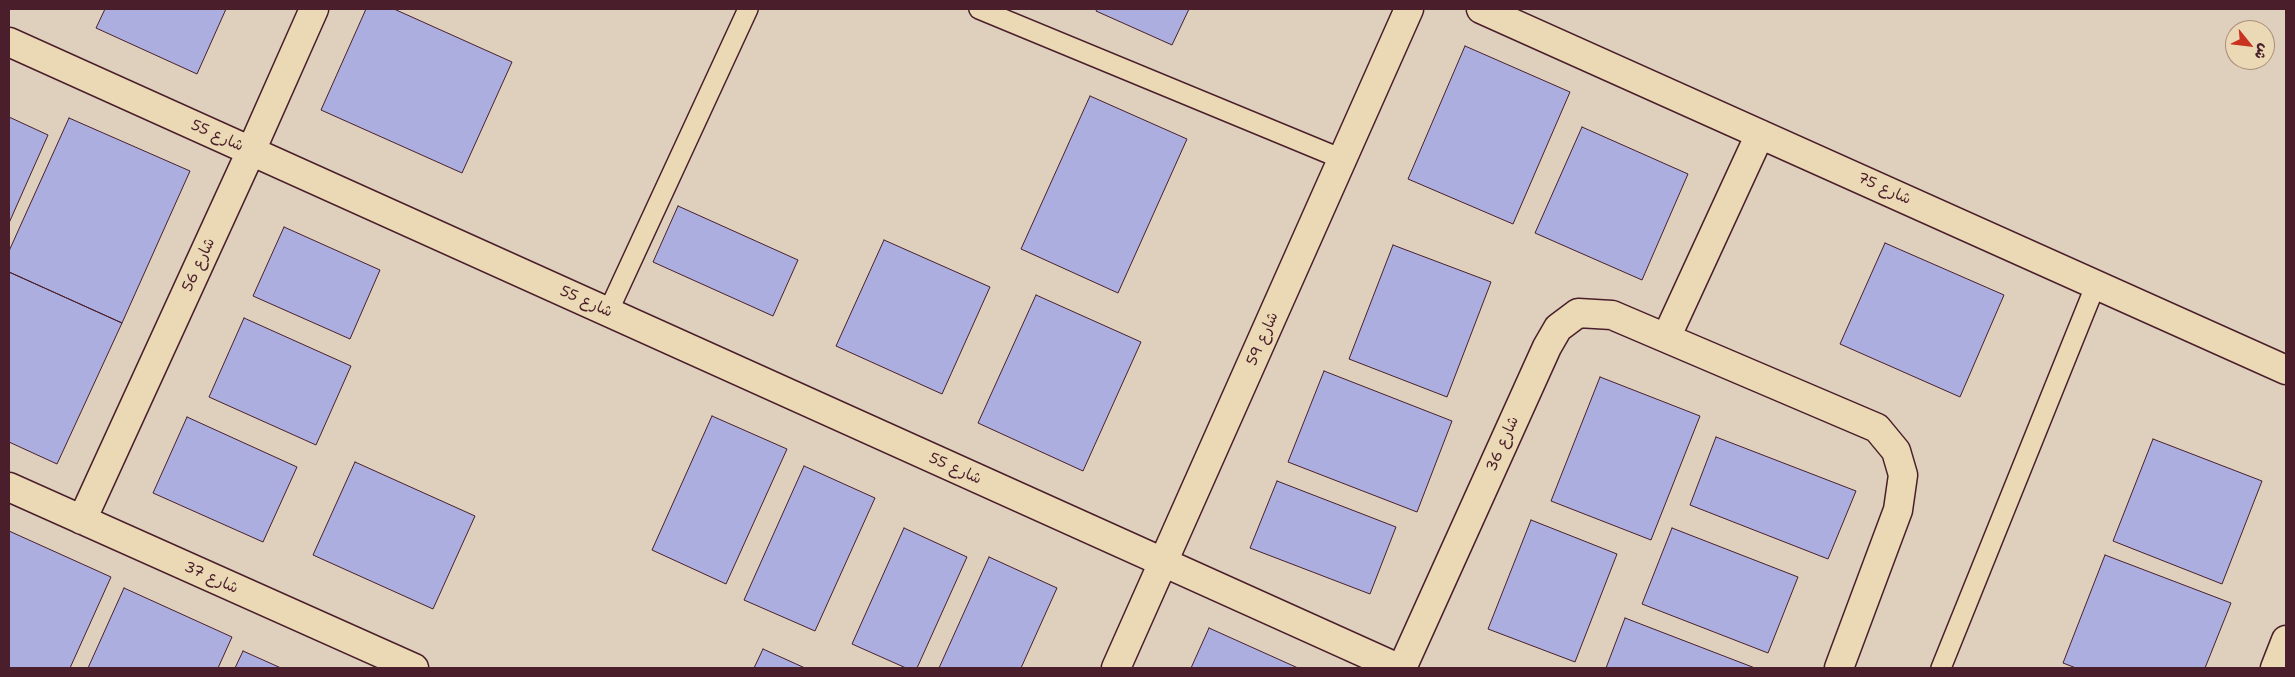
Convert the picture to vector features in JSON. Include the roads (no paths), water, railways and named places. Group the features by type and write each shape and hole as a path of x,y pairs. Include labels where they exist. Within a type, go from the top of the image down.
{"street":[{"name":"شارع 56","path":"82,520 314,9"},
{"name":"شارع 59","path":"1116,668 1409,9"},
{"name":"شارع 75","path":"1481,9 2286,370"},
{"name":"شارع 55","path":"9,42 1163,563"},
{"path":"1666,338 1760,134"},
{"name":"شارع 36","path":"1402,668 1547,347 1558,328 1578,313 1612,315 1877,428 1896,451 1903,475 1898,510 1838,668"},
{"name":"شارع 37","path":"9,487 414,668"},
{"path":"1163,563 1398,668"},
{"path":"2275,668 2286,640"}],"lane":[{"path":"608,312 748,9"},
{"path":"979,9 1342,159"},
{"path":"1941,668 2096,284"}]}
